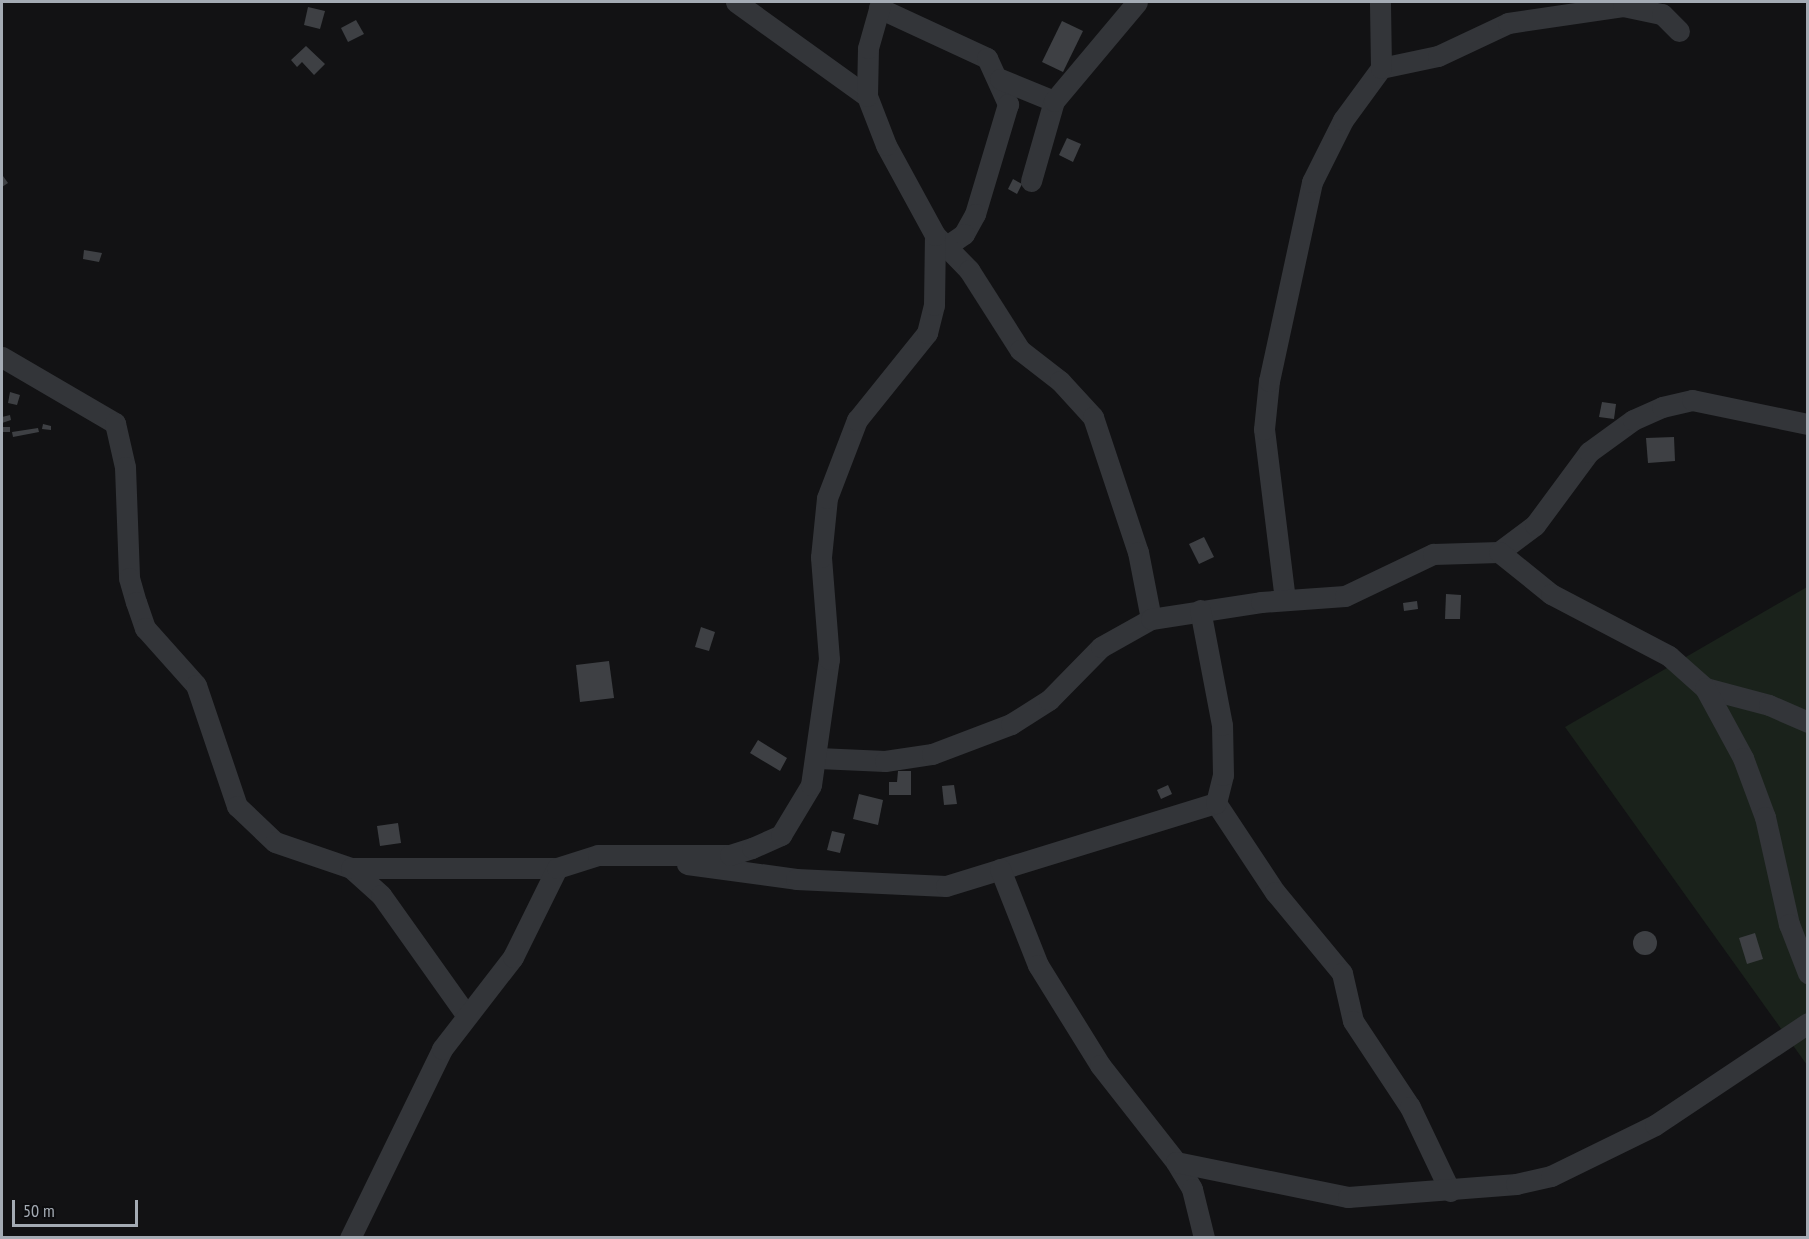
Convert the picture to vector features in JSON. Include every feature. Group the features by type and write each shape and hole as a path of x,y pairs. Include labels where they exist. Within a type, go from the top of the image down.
{"street":[{"path":"736,2 867,96"},
{"path":"1031,181 1054,101 1137,2"},
{"path":"1285,600 1264,429 1277,329 1312,182 1343,120 1381,68 1380,2"},
{"path":"941,240 964,234 975,214 1008,104 1000,79 987,58 880,5 868,48 867,96 886,145 941,240 1020,350 1060,381 1093,417 1138,552 1151,619"},
{"path":"1381,68 1437,56 1508,24 1571,9 1639,5 1662,14 1679,31"},
{"path":"1000,79 1054,101"},
{"path":"2,357 115,423 125,467 129,578 136,602 146,628 196,685 237,806 275,842 351,868 557,868 598,855 730,855 781,835 796,818 818,758 829,659 821,557 826,498 857,420 927,333 934,305 941,240"},
{"path":"818,758 885,760 932,754 1011,724 1049,700 1101,647 1151,619 1200,610 1345,596 1433,554 1499,552 1535,525 1589,452 1633,420 1662,407 1703,402 1764,419 1808,424"},
{"path":"1499,552 1551,594 1669,656 1705,688 1743,758 1764,817 1789,924 1808,973"},
{"path":"1200,610 1222,725 1223,775 1216,803 1275,892 1342,973 1353,1021 1410,1107 1450,1191"},
{"path":"1705,688 1769,705 1808,722"},
{"path":"642,854 722,871 946,886 1216,803"},
{"path":"351,868 409,928 465,1013"},
{"path":"350,1238 465,1013 513,957 557,868"},
{"path":"1000,868 1038,965 1058,1001 1100,1065 1176,1162 1192,1189 1204,1238"},
{"path":"1176,1162 1348,1197 1450,1191 1551,1176 1655,1125 1808,1023"}],"shaded area":[{"path":"1807,587 1807,1065 1565,727"}],"building":[{"path":"308,7 325,11 320,29 304,25"},
{"path":"356,20 364,34 348,42 341,28"},
{"path":"1062,21 1083,31 1063,72 1042,62"},
{"path":"306,46 325,64 314,75 302,62 297,67 291,60"},
{"path":"1067,138 1081,144 1073,162 1059,155"},
{"path":"2,177 8,183 2,187"},
{"path":"1013,179 1022,184 1017,194 1008,189"},
{"path":"84,250 102,253 99,262 83,259"},
{"path":"10,392 20,395 17,405 8,403"},
{"path":"1602,402 1616,404 1614,419 1599,417"},
{"path":"10,415 11,420 2,423 2,417"},
{"path":"43,424 51,426 51,430 42,429"},
{"path":"2,427 10,427 10,432 2,432"},
{"path":"38,428 39,432 13,437 12,432"},
{"path":"1674,437 1675,461 1648,463 1646,438"},
{"path":"1204,537 1214,557 1199,564 1189,544"},
{"path":"1446,594 1461,595 1460,619 1445,619"},
{"path":"1417,601 1418,609 1404,611 1403,603"},
{"path":"701,627 715,632 709,651 695,647"},
{"path":"609,661 614,698 580,702 576,665"},
{"path":"758,740 787,758 780,771 750,753"},
{"path":"898,771 911,771 911,795 889,795 889,782 897,782"},
{"path":"954,785 957,804 944,805 942,786"},
{"path":"1168,785 1172,794 1161,799 1157,790"},
{"path":"859,794 883,800 878,825 853,819"},
{"path":"398,823 401,843 380,846 377,826"},
{"path":"832,831 845,834 840,853 827,850"},
{"path":"1645,931 1654,934 1657,943 1654,952 1645,955 1636,952 1633,943 1636,934"},
{"path":"1755,933 1763,959 1747,964 1739,938"}]}
